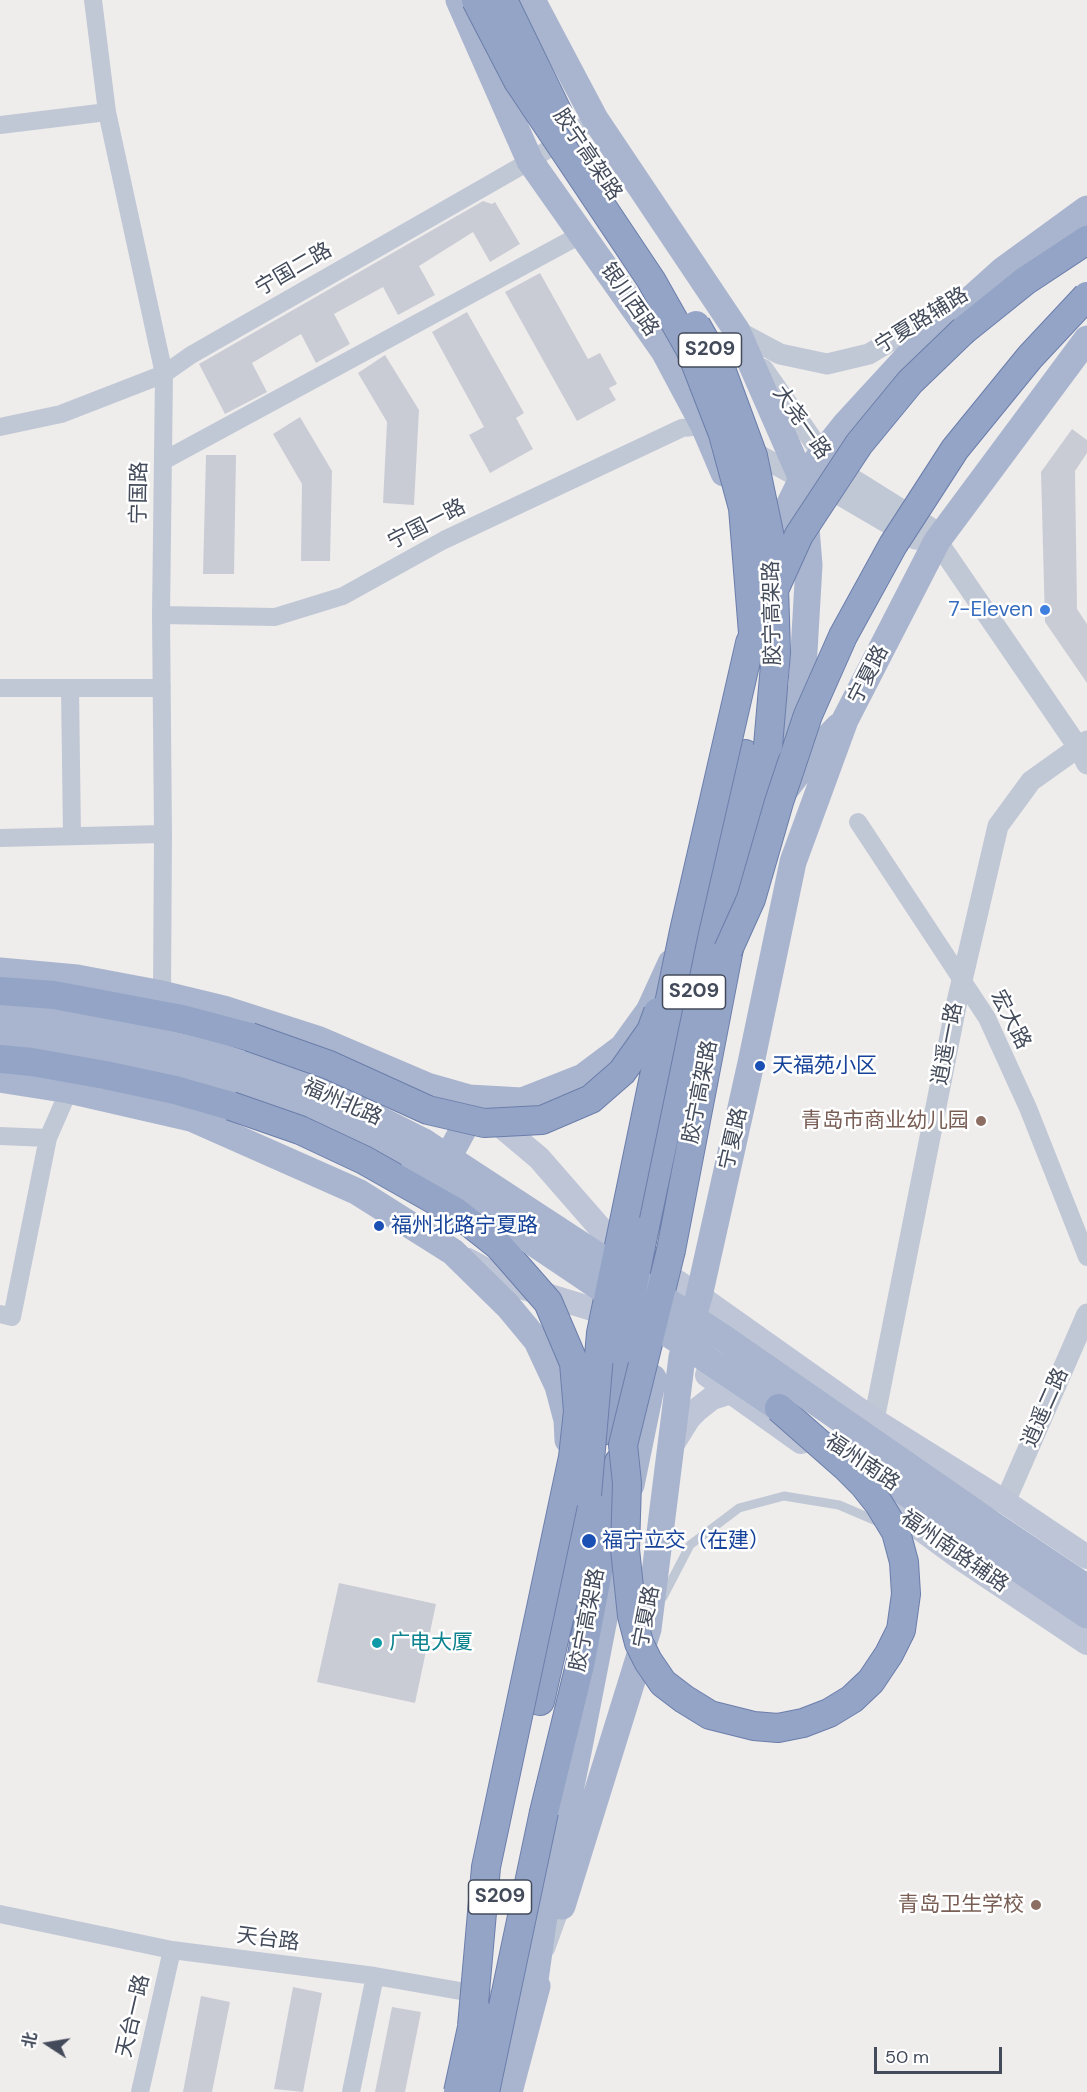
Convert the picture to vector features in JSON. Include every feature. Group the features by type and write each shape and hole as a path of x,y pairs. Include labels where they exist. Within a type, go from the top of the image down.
{"highway":[{"name":"胶宁高架路","path":"458,2092 540,1701 620,1351 744,754 755,663 743,508 723,434 690,349 651,280 518,81 476,0"},
{"name":"胶宁高架路","path":"485,2092 544,1812 580,1665 623,1445 670,1250 768,746 776,653 773,552 753,456 721,369 678,293 558,114 503,0"},
{"path":"0,991 66,997 182,1018 250,1037 329,1065 428,1110 484,1122 542,1120 591,1099 622,1072 651,1031 691,927 750,643 799,535 859,444 910,382 964,330 1025,281 1087,240"},
{"path":"729,950 751,899 779,802 808,715 843,636 892,545 955,449 1030,357 1087,296"},
{"name":"胶宁高架路","path":"587,1495 601,1333 625,1214 691,927"},
{"path":"0,1059 32,1062 175,1090 231,1106 300,1130 364,1160 456,1212 500,1246 548,1302 574,1363 578,1412 573,1457 486,1867 472,2026"},
{"path":"623,1445 627,1483 625,1549 627,1579 632,1616 639,1643 648,1661 663,1683 710,1715 753,1726 778,1728 803,1723 829,1713 852,1699 871,1681 889,1654 901,1630 906,1594 904,1562 896,1532 864,1485 779,1407"}],"main road":[{"name":"银川西路","path":"459,0 530,160 664,351 704,426 727,480 736,532 743,581 741,656"},
{"path":"532,0 595,119 737,331 802,479"},
{"path":"670,965 703,808 741,656 761,564 802,479 845,425 913,351 1002,271 1087,209"},
{"name":"宁夏路","path":"509,2092 532,2001 648,1629 682,1357 699,1296 793,862 845,720 937,541 1087,339"},
{"name":"宁夏路","path":"532,2001 544,1916 725,1025 801,686 809,565 802,479"},
{"path":"450,2092 570,1531 632,1304 628,1260 691,927 736,730 741,656"},
{"path":"775,802 815,751 845,720"},
{"path":"0,971 77,978 162,994 224,1009 317,1039 427,1086 469,1098 522,1101 583,1077 623,1047 649,1011 691,927 691,867"},
{"name":"福州北路","path":"0,1014 57,1020 113,1030 215,1055 307,1086 351,1105 632,1304"},
{"name":"福州北路","path":"0,1039 69,1046 174,1067 236,1084 420,1152"},
{"path":"0,1079 69,1090 190,1118 358,1192 453,1252 508,1306 537,1341 558,1386 567,1420 570,1531"},
{"path":"469,1098 539,1158 628,1260 673,1280 699,1296 874,1420 1005,1502 1087,1557"},
{"path":"375,1203 401,1213 411,1213 420,1209 465,1126 472,1105 469,1098"},
{"name":"福州南路辅路","path":"453,1252 514,1285 632,1304 660,1343 732,1392 960,1558 1087,1643"},
{"name":"福州南路","path":"632,1304 779,1407 1087,1615"},
{"name":"福州南路","path":"632,1304 725,1340 1087,1588"},
{"path":"671,1447 688,1418 712,1398 732,1392"}],"street":[{"name":"宁国路","path":"93,0 107,112 164,374 161,615 162,994"},
{"path":"0,125 107,112"},
{"name":"宁国二路","path":"0,428 61,414 164,374 190,355 530,160 595,119"},
{"path":"163,461 582,234"},
{"name":"宁夏路辅路","path":"737,331 780,354 827,364 869,354 916,327 1002,271"},
{"name":"大尧一路","path":"737,331 830,465 929,526 937,541 1084,751"},
{"name":"大尧一路","path":"704,426 802,479 821,484 915,539 937,541"},
{"name":"宁国一路","path":"161,615 275,617 343,596 444,540 681,428 704,426"},
{"path":"0,688 162,688"},
{"path":"70,688 72,836"},
{"name":"逍遥一路","path":"874,1420 962,978 998,826 1031,781 1084,751"},
{"name":"宏大路","path":"858,822 987,1018 1028,1108 1087,1257"},
{"path":"0,838 163,834"},
{"path":"0,1314 12,1317 48,1138 69,1090"},
{"path":"0,1136 48,1138"},
{"name":"逍遥二路","path":"1005,1502 1087,1314"},
{"name":"天台路","path":"0,1914 172,1950 375,1976 472,1994 532,2001"},
{"name":"天台一路","path":"140,2092 172,1950"},
{"path":"351,2092 375,1976"}],"lane":[{"path":"532,2001 610,1786 664,1592 690,1545 739,1508 784,1496 839,1505 910,1536"},
{"path":"920,1540 960,1558"}],"building":[{"path":"483,201 492,204 495,202 520,244 490,262 473,232 419,266 435,295 398,315 383,287 334,314 350,344 316,363 301,334 252,363 267,392 225,414 199,364"},
{"path":"540,273 588,359 600,353 617,384 609,388 616,400 577,421 505,292"},
{"path":"467,312 524,413 516,418 533,449 490,473 469,435 484,427 432,332"},
{"path":"385,355 419,410 414,505 383,503 387,422 358,373"},
{"path":"300,417 332,471 330,561 301,561 302,484 273,434"},
{"path":"1072,429 1087,440 1087,453 1075,471 1077,609 1087,624 1087,683 1045,622 1041,472"},
{"path":"206,455 236,455 234,574 203,574"},
{"name":"广电大厦","path":"339,1583 436,1604 415,1703 317,1682"},
{"path":"293,1987 322,1993 303,2092 274,2089"},
{"path":"201,1996 230,2002 212,2092 183,2092"},
{"path":"392,2007 421,2012 405,2092 375,2092"}],"place":[{"name":"7-Eleven","path":"1045,610"},
{"name":"天福苑小区","path":"760,1066"},
{"name":"青岛市商业幼儿园","path":"981,1121"},
{"name":"福州北路宁夏路","path":"379,1226"},
{"name":"福宁立交（在建）","path":"589,1541"},
{"name":"广电大厦","path":"377,1643"},
{"name":"青岛卫生学校","path":"1036,1905"}]}
